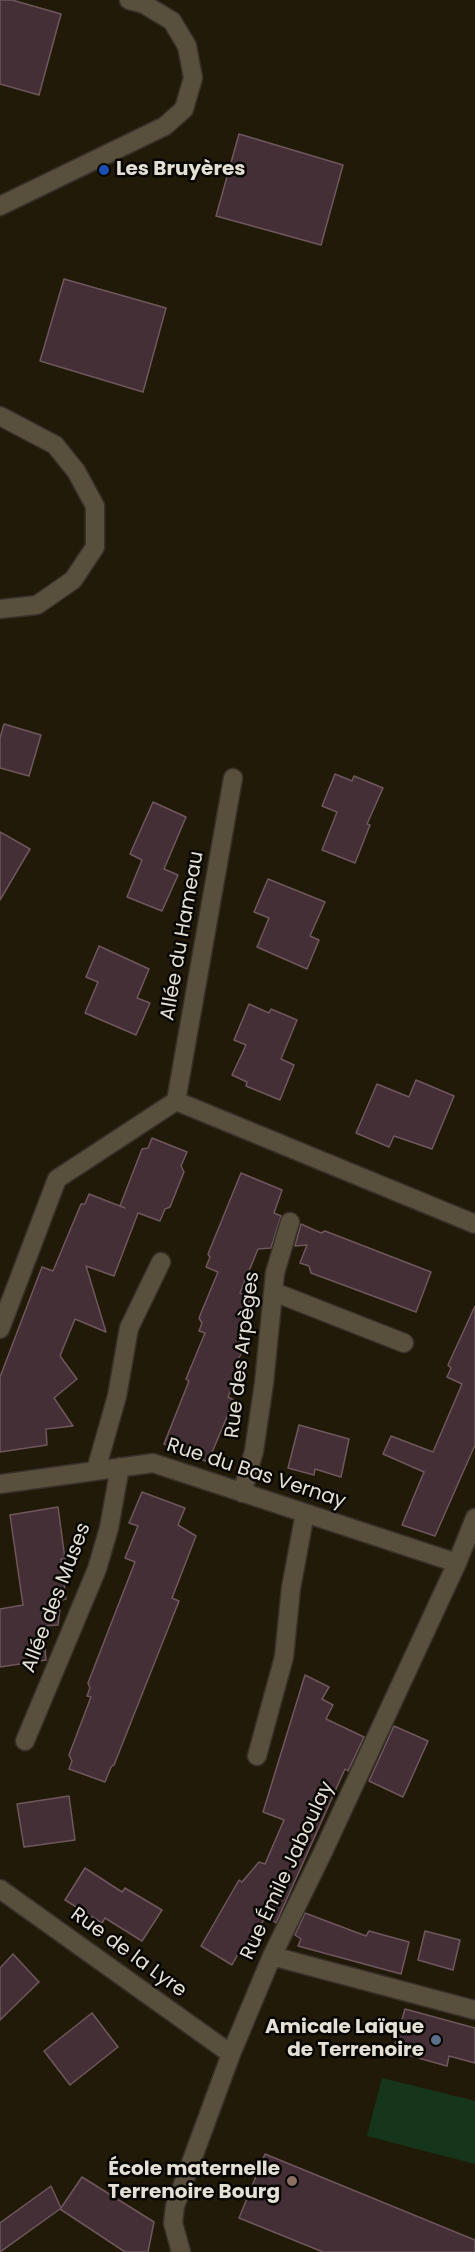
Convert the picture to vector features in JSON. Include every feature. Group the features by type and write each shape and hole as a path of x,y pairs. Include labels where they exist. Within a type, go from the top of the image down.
{"street":[{"path":"0,206 165,126 184,109 193,78 187,45 172,21 144,4 129,0"},
{"path":"0,416 55,445 76,471 95,506 95,547 73,580 37,605 0,609"},
{"name":"Allée du Hameau","path":"176,1101 233,778"},
{"path":"0,1329 57,1179 176,1101 475,1224"},
{"name":"Rue des Arpèges","path":"242,1493 255,1440 275,1273 290,1222"},
{"path":"96,1470 117,1396 129,1328 161,1262"},
{"path":"274,1292 404,1343"},
{"name":"Rue du Bas Vernay","path":"0,1484 153,1464 457,1563"},
{"name":"Allée des Muses","path":"26,1741 97,1569 109,1528 120,1467"},
{"path":"257,1756 284,1657 291,1588 305,1513"},
{"name":"Rue Émile Jaboulay","path":"181,2252 173,2223 175,2206 231,2054 272,1956 323,1852 457,1563 475,1518"},
{"name":"Rue de la Lyre","path":"0,1888 231,2054"},
{"path":"272,1956 475,2010"}],"green space":[{"path":"382,2078 475,2101 475,2164 367,2136"}],"building":[{"path":"0,0 12,0 61,14 39,95 0,84"},
{"path":"239,134 343,165 321,245 216,216"},
{"path":"64,279 166,308 143,392 40,361"},
{"path":"4,724 41,735 29,776 0,768 0,738"},
{"path":"335,774 352,781 354,776 383,788 367,824 370,825 355,863 322,850 337,812 322,806"},
{"path":"153,802 186,817 164,869 178,875 162,911 127,897 142,860 130,854"},
{"path":"0,832 30,849 0,900"},
{"path":"268,879 325,902 310,936 319,940 307,969 257,947 269,918 254,912"},
{"path":"99,946 149,969 137,998 150,1003 136,1035 85,1013 98,982 86,977"},
{"path":"249,1004 269,1013 271,1009 297,1020 281,1059 294,1065 280,1100 246,1086 247,1082 232,1075 246,1045 234,1040"},
{"path":"416,1080 454,1096 432,1149 394,1136 389,1147 356,1133 377,1084 409,1097"},
{"path":"152,1138 187,1152 181,1166 184,1172 170,1207 165,1209 160,1221 138,1213 114,1276 86,1266 106,1332 75,1319 60,1356 77,1379 54,1398 73,1426 46,1429 47,1445 0,1452 0,1377 42,1267 53,1271 81,1204 85,1204 89,1194 125,1208 120,1206 142,1149 148,1148"},
{"path":"241,1173 282,1190 274,1213 281,1216 271,1248 258,1249 240,1293 251,1298 247,1306 250,1313 237,1348 243,1350 239,1358 242,1364 228,1397 234,1400 208,1462 164,1444 189,1381 186,1379 205,1333 199,1331 202,1323 199,1318 218,1272 206,1267 210,1257 208,1254"},
{"path":"301,1224 431,1272 416,1312 311,1273 309,1266 300,1263 307,1245 295,1246"},
{"path":"475,1306 475,1445 435,1536 402,1525 424,1472 383,1454 391,1436 433,1452 462,1384 447,1377 451,1368 448,1365"},
{"path":"299,1425 349,1439 341,1477 315,1469 314,1475 288,1468"},
{"path":"142,1492 185,1508 178,1525 196,1536 172,1598 179,1601 114,1765 105,1782 69,1769 72,1761 69,1755 91,1697 87,1696 90,1688 88,1683 135,1562 125,1558 138,1526 129,1523"},
{"path":"58,1507 65,1559 61,1559 66,1599 61,1600 58,1625 43,1626 46,1660 0,1667 0,1609 23,1605 10,1515"},
{"path":"305,1675 329,1687 322,1699 333,1705 326,1719 364,1737 348,1771 345,1769 276,1923 266,1916 242,1956 238,1954 232,1965 201,1946 239,1880 242,1882 259,1862 265,1864 284,1820 263,1812"},
{"path":"394,1726 428,1741 403,1797 369,1781"},
{"path":"69,1796 75,1840 24,1847 17,1804"},
{"path":"85,1868 122,1892 125,1888 162,1910 142,1941 105,1918 102,1923 65,1900"},
{"path":"305,1913 366,1936 369,1931 409,1942 401,1974 298,1946 301,1939 295,1935"},
{"path":"425,1931 460,1940 453,1970 418,1960"},
{"path":"13,1954 39,1982 0,2020 0,1968"},
{"name":"Amicale Laïque de Terrenoire","path":"405,2009 475,2028 475,2063 449,2056 447,2066 393,2051"},
{"path":"92,2013 118,2047 70,2085 44,2051"},
{"name":"École maternelle Terrenoire Bourg","path":"265,2154 475,2240 475,2252 323,2252 239,2218"},
{"path":"82,2177 154,2222 148,2252 125,2252 60,2209 0,2252 0,2223 51,2186 61,2208"}],"place":[{"name":"Les Bruyères","path":"104,170"},
{"name":"Amicale Laïque de Terrenoire","path":"436,2040"},
{"name":"École maternelle Terrenoire Bourg","path":"292,2181"}]}
